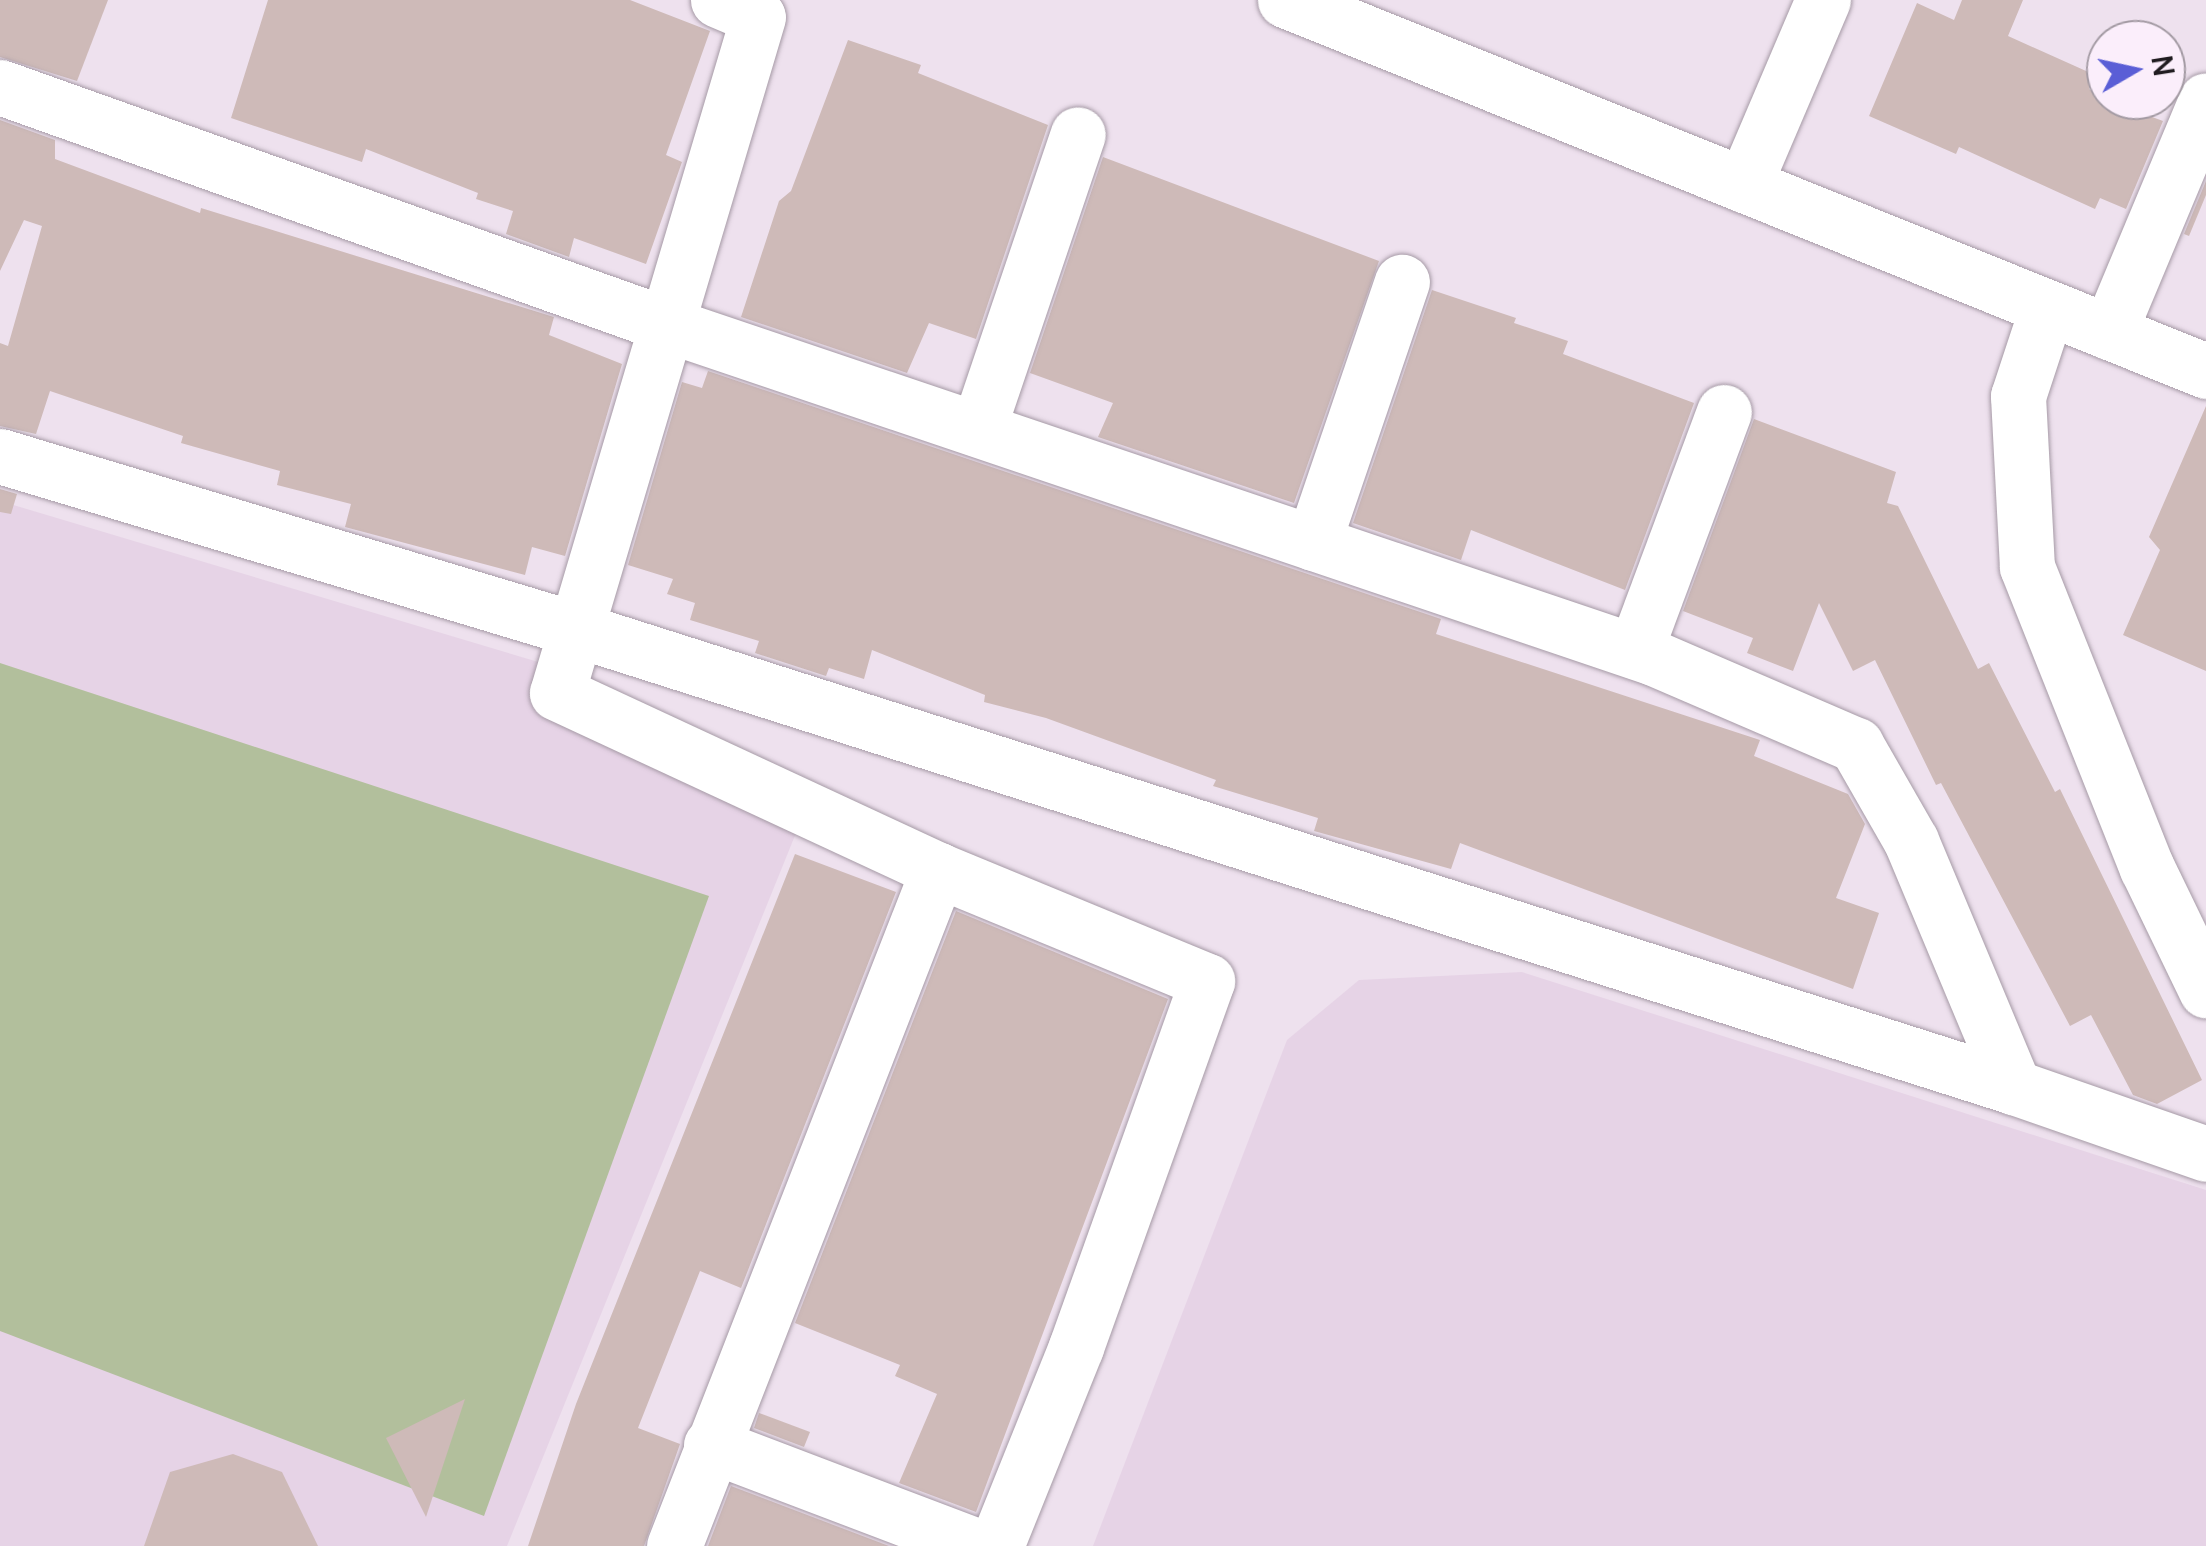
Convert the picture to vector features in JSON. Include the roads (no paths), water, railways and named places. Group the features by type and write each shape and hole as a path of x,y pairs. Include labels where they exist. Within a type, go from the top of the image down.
{"street":[{"path":"718,0 758,17 670,326 572,628 557,693 938,870 1207,981 1076,1346 996,1546"},
{"path":"1286,0 2206,371"},
{"path":"1744,185 1823,0"},
{"path":"0,87 670,326 1635,652 1747,693 1856,745 1911,841 2014,1087"},
{"path":"2110,332 2206,100"},
{"path":"978,429 1078,134"},
{"path":"1312,543 1402,282"},
{"path":"2047,308 2018,396 2027,567 2146,868 2206,990"},
{"path":"1635,652 1724,412"},
{"path":"0,456 572,628 2014,1087 2206,1154"},
{"path":"674,1546 938,870"},
{"path":"711,1446 977,1546"}]}
